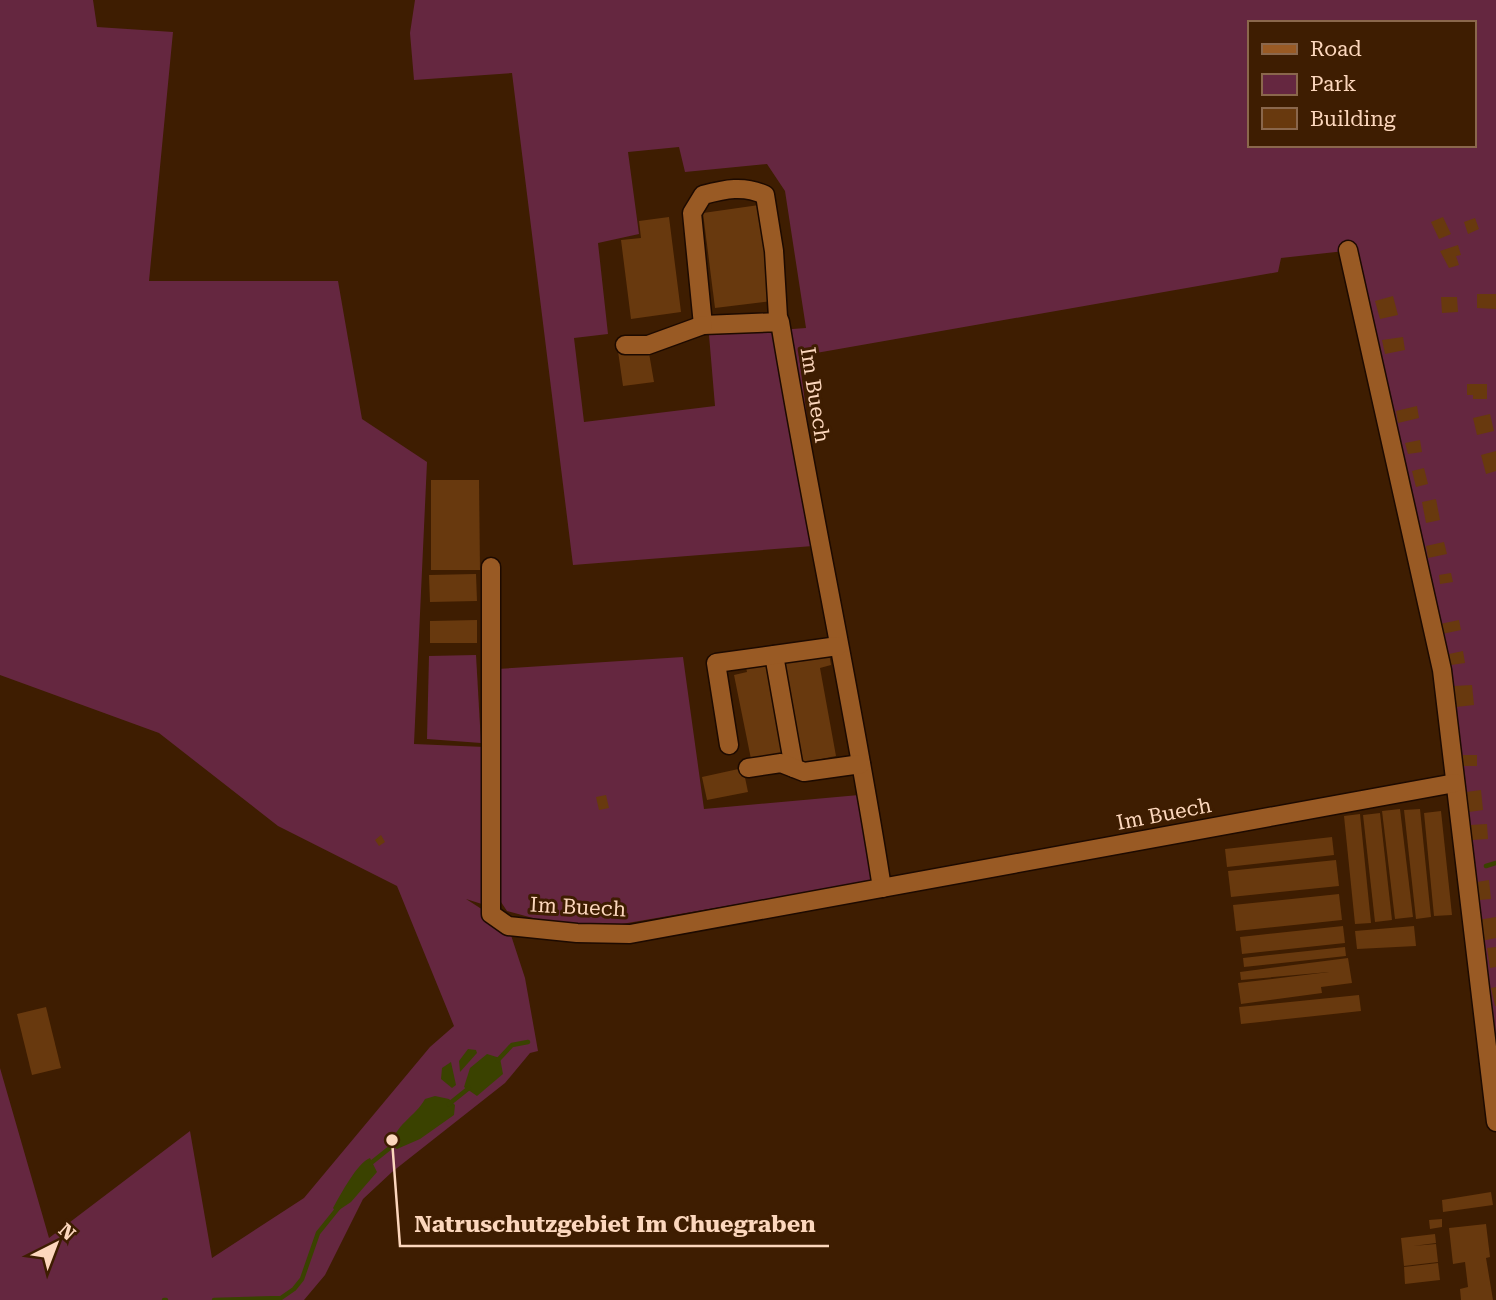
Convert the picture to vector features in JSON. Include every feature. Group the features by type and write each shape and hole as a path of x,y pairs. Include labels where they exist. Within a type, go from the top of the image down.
{"lane":[{"name":"Im Buech","path":"780,322 703,325 692,213 703,195 729,188 752,188 765,195 774,251 780,322 882,888"},
{"path":"1348,250 1442,670 1496,1122"},
{"path":"625,345 648,345 703,325"},
{"name":"Im Buech","path":"491,567 491,914 508,926 577,933 630,934 1455,783"},
{"path":"729,745 716,663 838,646"},
{"path":"774,654 794,768"},
{"path":"748,768 781,763 804,772 861,764"}],"green space":[{"path":"0,0 93,0 97,27 173,32 149,281 338,281 362,419 427,462 414,744 485,747 485,905 466,899 508,926 525,978 538,1051 530,1053 505,1083 392,1172 363,1199 325,1275 304,1300 0,1300 0,1068 49,1238 190,1131 212,1258 304,1198 430,1047 454,1026 397,886 278,826 159,733 0,675"},
{"path":"415,0 1496,0 1496,1072 1456,736 1345,251 1281,258 1278,272 799,356 822,533 813,546 573,565 512,73 414,80 410,33","holes":["679,147 685,172 767,164 785,191 806,328 709,335 715,406 584,422 574,338 608,334 598,243 639,234 628,152"]},
{"path":"476,655 481,743 427,739 429,656"},
{"path":"683,657 704,809 859,795 872,881 616,925 555,924 507,911 497,896 497,669"}],"shaded area":[{"path":"468,1049 476,1050 477,1053 460,1072 459,1061"},
{"path":"487,1054 500,1058 503,1074 477,1096 464,1087 470,1068"},
{"path":"451,1062 456,1085 452,1088 441,1079 442,1068"},
{"path":"435,1096 449,1099 455,1105 454,1115 420,1139 397,1149 392,1146 396,1133 425,1099"},
{"path":"370,1158 377,1172 351,1202 336,1212 333,1208 350,1180"}],"building":[{"path":"759,205 772,301 715,308 703,213"},
{"path":"669,217 681,312 631,319 621,240 641,238 639,221"},
{"path":"1443,217 1451,234 1439,239 1431,222"},
{"path":"1475,218 1479,229 1468,234 1464,222"},
{"path":"1458,245 1461,255 1456,256 1459,265 1449,268 1440,251"},
{"path":"1477,294 1496,294 1496,309 1477,308"},
{"path":"1393,296 1398,315 1380,319 1375,301"},
{"path":"1441,297 1457,297 1458,312 1442,313"},
{"path":"1403,337 1405,350 1385,354 1382,340"},
{"path":"635,348 636,354 649,353 654,382 623,386 618,351"},
{"path":"1467,384 1487,384 1487,399 1473,399 1473,395 1467,395"},
{"path":"1417,406 1419,418 1398,423 1396,411"},
{"path":"1490,414 1494,431 1477,435 1473,418"},
{"path":"1420,440 1422,452 1408,454 1405,443"},
{"path":"1496,451 1496,471 1486,474 1481,455"},
{"path":"1424,468 1428,484 1416,487 1412,471"},
{"path":"431,480 479,480 480,570 431,570"},
{"path":"1436,499 1440,520 1426,523 1422,502"},
{"path":"1444,542 1447,554 1428,558 1426,546"},
{"path":"1451,573 1453,582 1440,584 1439,575"},
{"path":"476,574 477,601 430,602 429,575"},
{"path":"477,620 477,643 430,643 430,621"},
{"path":"1459,620 1461,630 1442,634 1440,624"},
{"path":"1463,651 1465,663 1451,665 1449,654"},
{"path":"829,653 831,665 820,668 836,756 801,763 781,658"},
{"path":"770,659 785,755 751,759 734,675 747,672 745,663"},
{"path":"1472,685 1474,705 1456,707 1454,686"},
{"path":"1463,755 1477,755 1477,766 1463,766"},
{"path":"743,768 748,792 707,800 702,777"},
{"path":"1481,790 1483,810 1469,812 1466,792"},
{"path":"606,795 609,808 599,810 596,797"},
{"path":"1400,809 1413,917 1395,919 1382,811"},
{"path":"1420,809 1431,917 1416,919 1404,810"},
{"path":"1441,811 1452,915 1434,916 1424,813"},
{"path":"1380,813 1392,920 1375,922 1363,815"},
{"path":"1360,814 1371,923 1355,924 1344,816"},
{"path":"1487,824 1488,839 1471,840 1470,825"},
{"path":"381,835 385,842 379,846 375,840"},
{"path":"1332,837 1334,855 1227,867 1225,849"},
{"path":"1336,860 1339,886 1231,897 1228,871"},
{"path":"1489,880 1491,899 1479,900 1477,882"},
{"path":"1339,894 1342,920 1236,931 1233,905"},
{"path":"1496,917 1496,938 1481,941 1478,920"},
{"path":"1343,926 1345,943 1242,954 1240,937"},
{"path":"1414,926 1416,946 1357,949 1355,931"},
{"path":"1345,947 1346,956 1244,967 1243,958"},
{"path":"1496,947 1496,967 1490,968 1487,948"},
{"path":"1348,958 1352,983 1321,987 1322,993 1241,1004 1238,983 1329,972 1241,980 1240,972"},
{"path":"1496,987 1496,1006 1495,1006 1491,988"},
{"path":"1359,995 1361,1011 1241,1024 1239,1007"},
{"path":"46,1007 61,1068 32,1075 17,1014"},
{"path":"1491,1192 1493,1205 1443,1212 1442,1200"},
{"path":"1442,1219 1442,1227 1430,1229 1429,1220"},
{"path":"1486,1224 1490,1257 1486,1258 1493,1300 1461,1300 1460,1289 1468,1287 1465,1262 1453,1264 1449,1228"},
{"path":"1435,1234 1436,1243 1413,1246 1436,1244 1438,1262 1404,1266 1401,1238"},
{"path":"1438,1263 1440,1280 1405,1284 1404,1267"}],"waterway":[{"path":"1486,866 1496,863"},
{"path":"498,1060 512,1045 528,1042"},
{"path":"449,1104 469,1088"},
{"path":"371,1163 396,1143"},
{"path":"214,1300 281,1298 294,1289 302,1279 318,1233 339,1207"}],"place":[{"name":"Natruschutzgebiet Im Chuegraben","path":"392,1140"}]}
